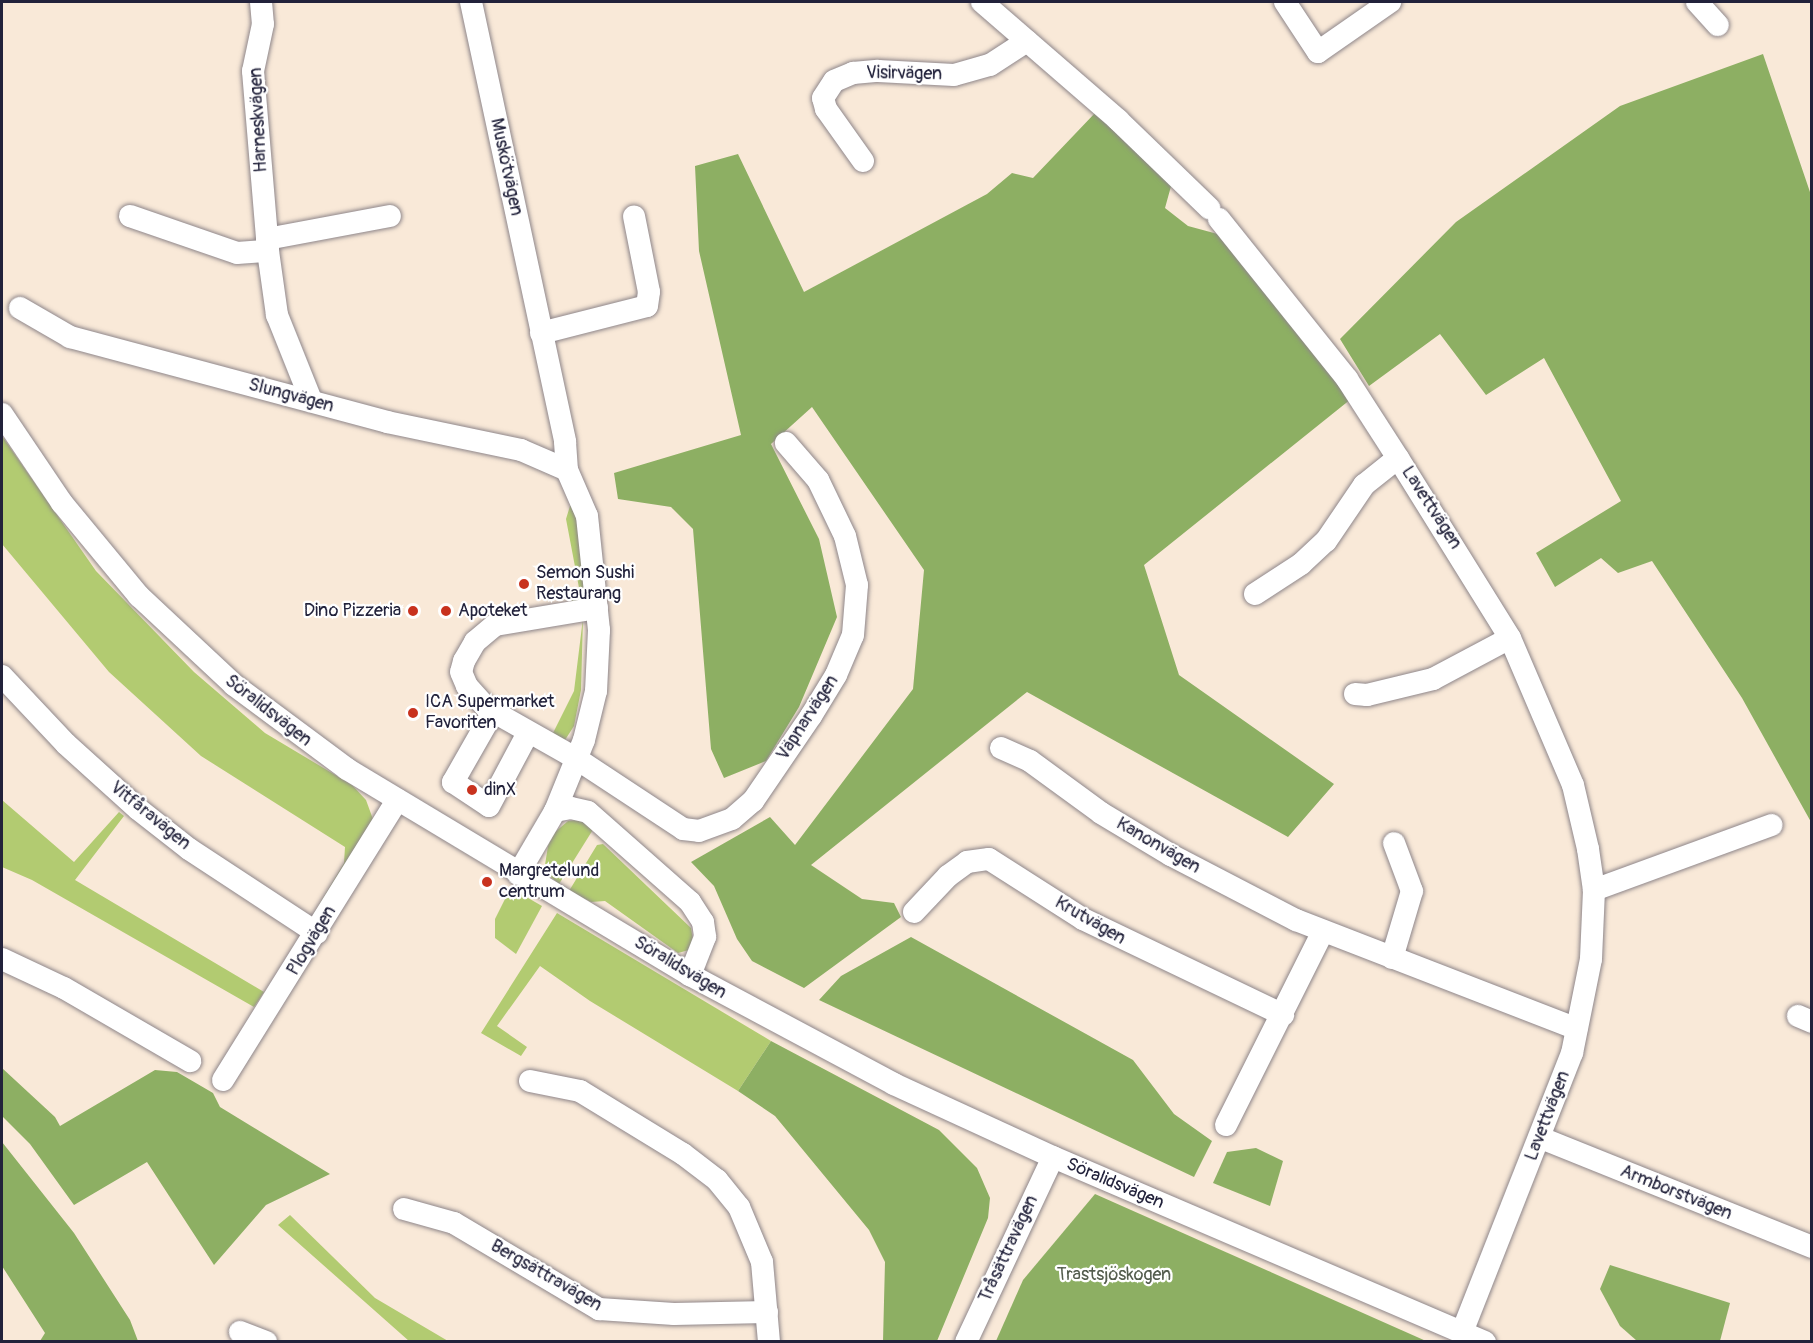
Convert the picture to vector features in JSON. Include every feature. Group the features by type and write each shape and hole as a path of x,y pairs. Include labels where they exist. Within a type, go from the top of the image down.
{"street":[{"name":"Harneskvägen","path":"261,2 263,24 253,71 268,245 277,315 311,400"},
{"name":"Muskötvägen","path":"471,2 565,442 567,470 587,516 597,608 596,691 577,759 555,811 518,874"},
{"path":"981,2 1118,120 1214,214 1347,379 1398,458"},
{"path":"1285,2 1318,52 1390,2"},
{"path":"1697,2 1718,25"},
{"name":"Visirvägen","path":"863,161 826,109 823,98 834,81 854,73 878,71 954,75 990,65 1027,41"},
{"path":"130,216 237,253 390,216"},
{"path":"541,333 647,306 649,292 634,216"},
{"name":"Slungvägen","path":"20,308 70,337 443,436 521,450 567,470"},
{"name":"Söralidsvägen","path":"2,414 62,503 167,625 268,713 397,800 690,975 894,1084 1053,1156 1485,1341"},
{"name":"Väpnarvägen","path":"577,759 683,829 699,831 741,814 811,716 836,675 853,635 856,585 837,516 818,480 786,444"},
{"name":"Lavettvägen","path":"1255,594 1301,564 1326,541 1364,485 1398,458 1510,638 1573,785 1594,890 1591,959 1577,1029 1541,1138 1462,1332"},
{"path":"577,759 493,712 476,698 461,672 475,642 485,632 507,621 597,608"},
{"path":"1355,694 1367,695 1433,679 1510,638"},
{"name":"Vitfåravägen","path":"2,676 66,744 138,809 189,849 317,933"},
{"path":"493,712 453,782 489,806 528,733"},
{"name":"Kanonvägen","path":"1001,748 1030,761 1101,813 1171,855 1323,931 1577,1029"},
{"name":"Plogvägen","path":"223,1080 317,933 397,800"},
{"path":"555,811 571,808 588,812 690,902 703,922 705,937 690,975"},
{"path":"1594,890 1772,825"},
{"path":"1392,958 1412,891 1394,843"},
{"name":"Krutvägen","path":"914,912 948,876 967,862 989,859 1083,919 1282,1015"},
{"path":"1226,1125 1323,931"},
{"path":"2,959 64,988 189,1061"},
{"path":"530,1081 580,1091 683,1154 717,1180 739,1207 755,1242 766,1278 769,1341"},
{"name":"Armborstvägen","path":"1541,1138 1812,1247"},
{"name":"Tråsättravägen","path":"966,1341 1053,1156"},
{"name":"Bergsättravägen","path":"404,1209 454,1223 599,1309 674,1314 767,1312"},
{"path":"240,1332 266,1341"}],"green space":[{"path":"1763,54 1811,195 1811,822 1742,698 1652,561 1618,573 1601,558 1555,587 1536,553 1621,501 1544,358 1486,395 1440,334 1369,386 1340,339 1456,222 1620,106"},
{"path":"1095,113 1173,179 1165,208 1188,226 1225,236 1351,399 1144,565 1179,675 1334,784 1288,837 1027,692 811,865 862,899 894,903 901,917 804,988 752,961 737,939 714,886 691,862 770,817 795,845 913,689 924,570 812,407 771,444 819,539 837,617 799,707 766,761 724,778 711,749 693,529 671,507 618,499 614,473 741,435 699,251 695,166 738,154 804,292 987,194 1012,173 1033,178"},
{"path":"2,436 96,571 194,672 265,733 352,785 366,800 374,822 308,923 344,863 345,847 201,756 109,672 2,544"},
{"path":"570,506 574,506 579,521 586,598 568,604 580,593 566,519"},
{"path":"583,618 581,690 574,726 565,740 552,735 574,691"},
{"path":"2,800 74,862 119,812 124,816 75,880 264,992 254,1007 32,880 2,867"},
{"path":"578,820 594,828 559,884 544,871 548,846 554,833 568,821"},
{"path":"603,844 691,928 693,940 689,950 678,953 605,901 591,902 569,891 597,845"},
{"path":"516,891 542,906 516,954 495,938 495,919 505,899"},
{"path":"557,913 771,1041 738,1091 590,1001 540,966 497,1026 527,1047 521,1056 481,1033"},
{"path":"911,937 1133,1060 1174,1114 1212,1141 1194,1177 819,1000 841,976"},
{"path":"771,1041 939,1130 977,1168 990,1198 988,1218 937,1341 883,1341 885,1262 869,1230 775,1116 738,1091"},
{"path":"2,1068 55,1117 60,1126 155,1070 177,1072 213,1093 220,1107 330,1174 266,1205 214,1265 147,1162 74,1205 30,1144 2,1116"},
{"path":"2,1142 74,1233 130,1320 138,1341 40,1341 45,1333 2,1266"},
{"path":"1256,1148 1283,1161 1270,1206 1213,1183 1227,1152"},
{"name":"Trastsjöskogen","path":"1095,1194 1426,1341 996,1341 1023,1280"},
{"path":"290,1215 375,1298 448,1341 409,1341 278,1225"},
{"path":"1610,1265 1730,1303 1720,1341 1637,1341 1620,1326 1600,1289"}],"place":[{"name":"Semon Sushi Restaurang","path":"524,584"},
{"name":"Dino Pizzeria","path":"413,611"},
{"name":"Apoteket","path":"446,611"},
{"name":"ICA Supermarket Favoriten","path":"413,713"},
{"name":"dinX","path":"472,790"},
{"name":"Margretelund centrum","path":"487,882"}]}
